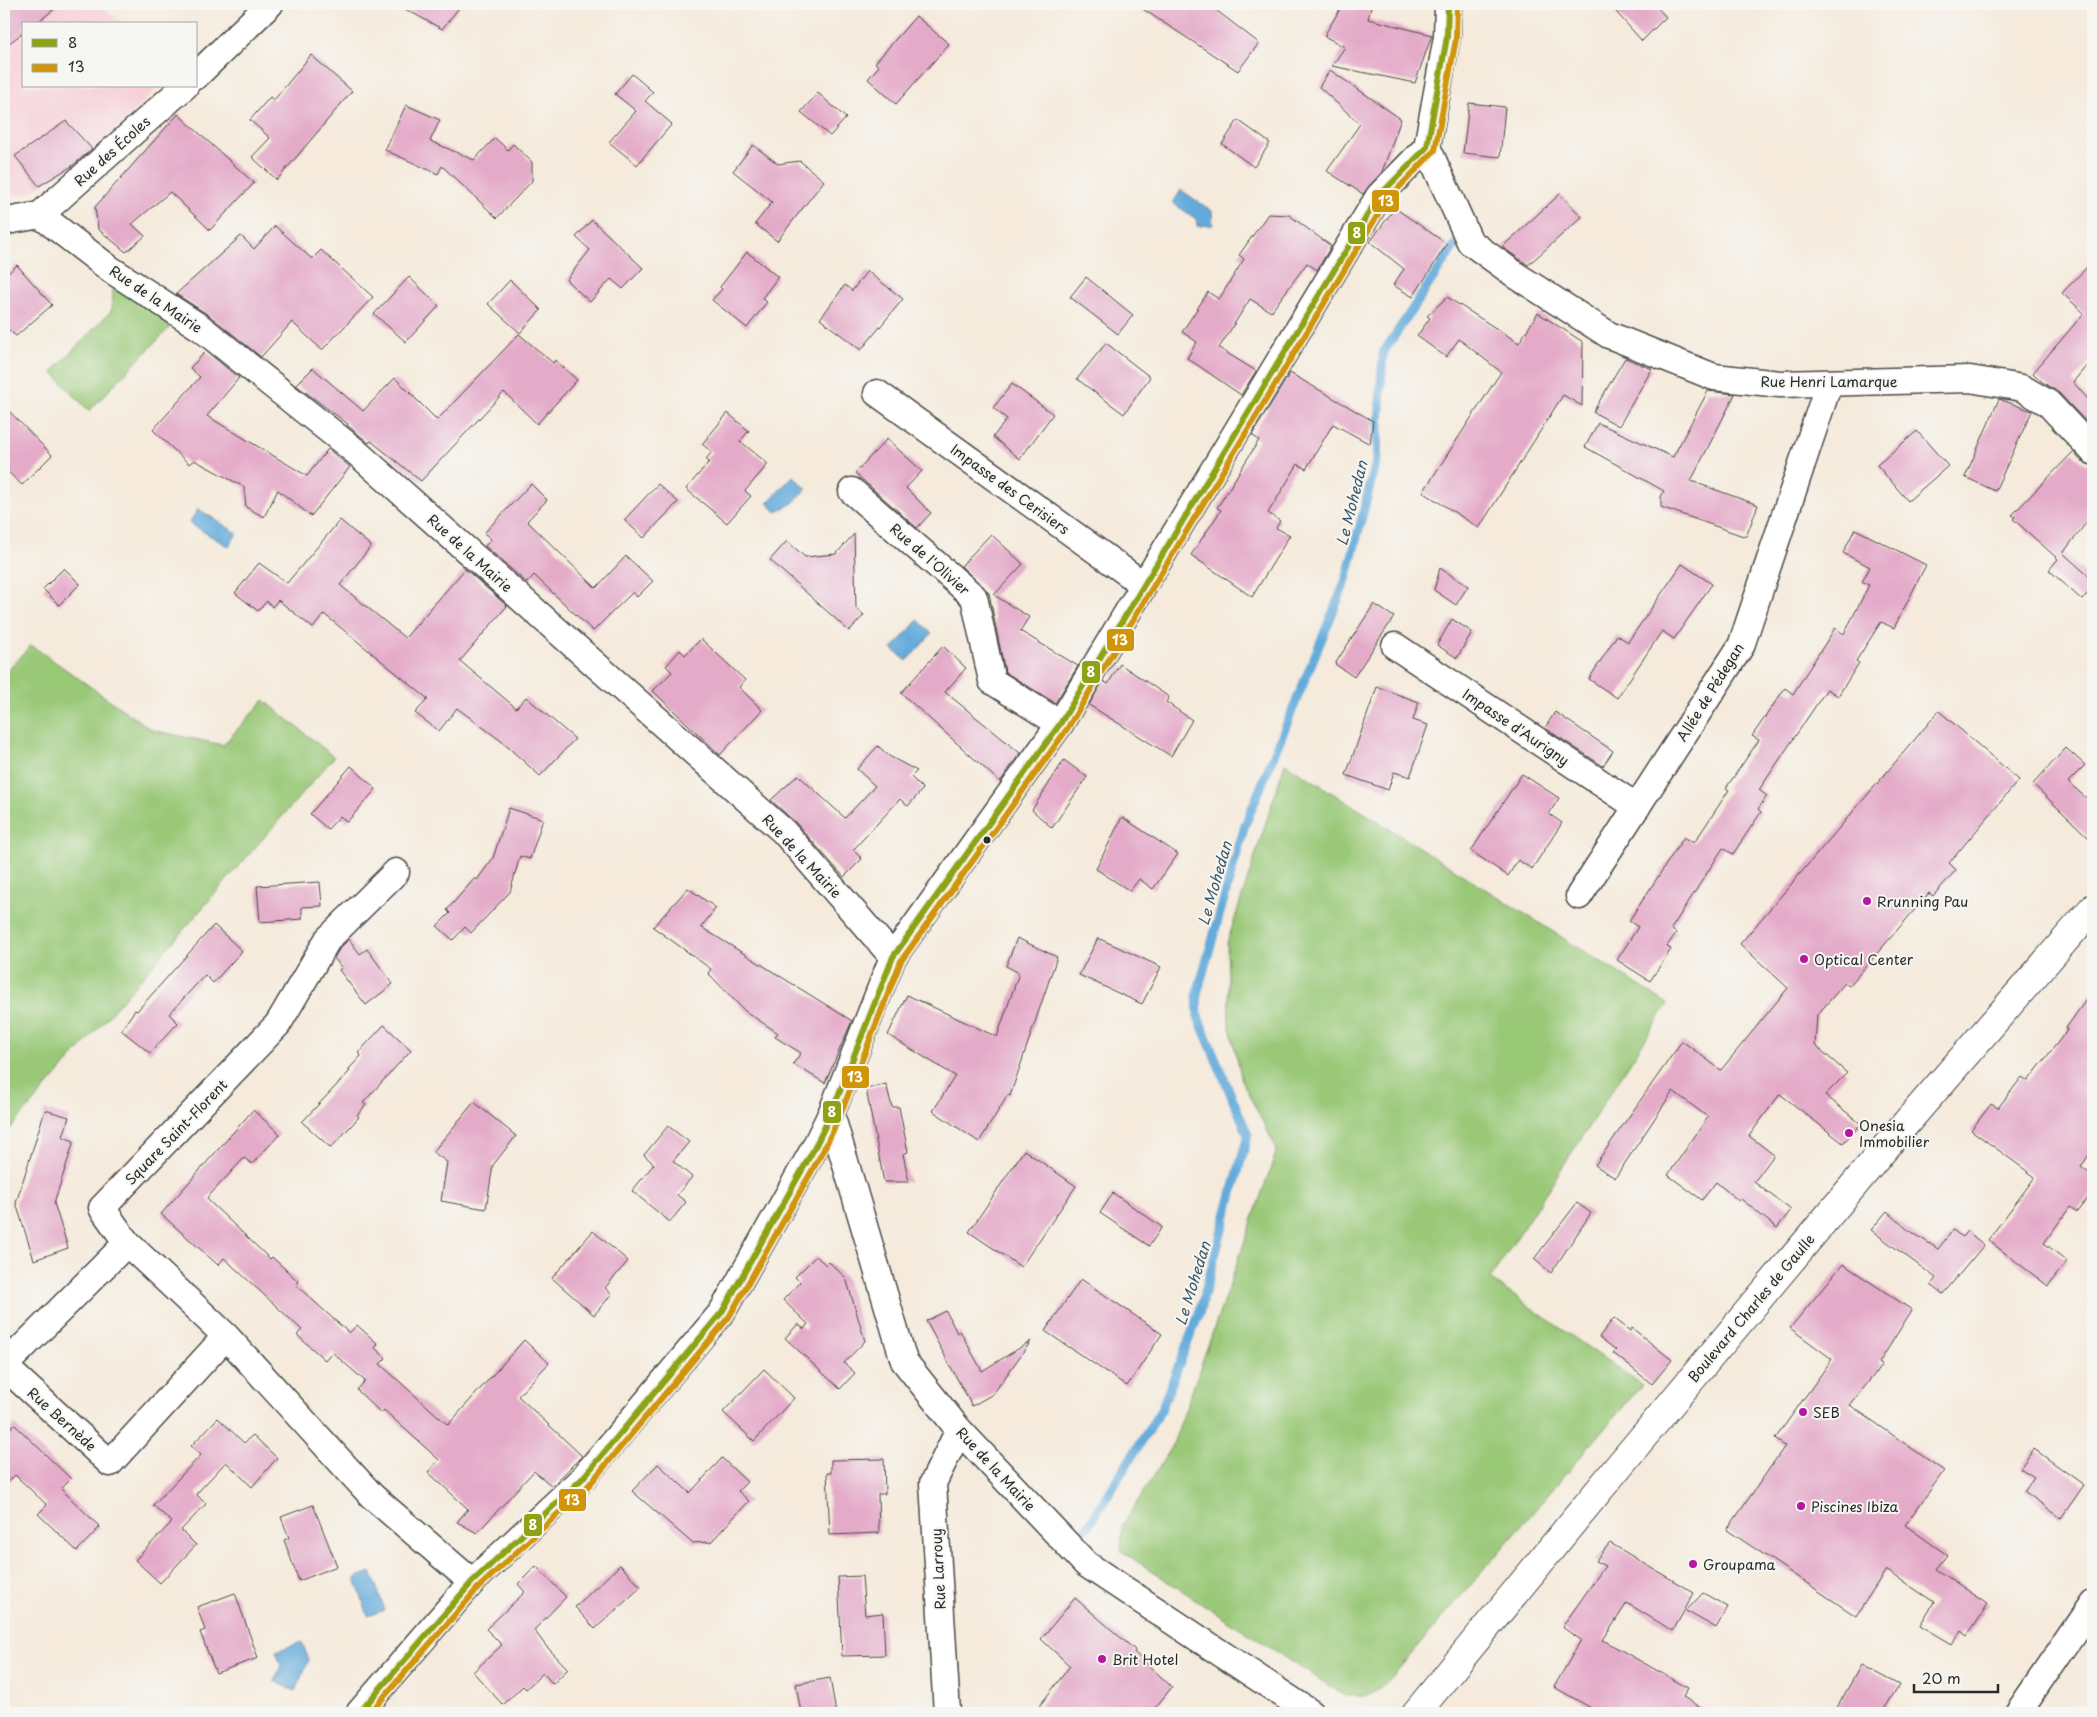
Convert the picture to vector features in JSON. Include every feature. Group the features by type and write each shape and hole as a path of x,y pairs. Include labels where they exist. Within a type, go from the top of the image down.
{"main road":[{"name":"Boulevard Charles de Gaulle","path":"1416,1713 1629,1453 1906,1124 2093,908"}],"street":[{"path":"198,74 270,4"},
{"path":"358,1713 472,1582 582,1479 722,1312 814,1149 831,1114 893,957 1060,724 1379,196 1427,148 1447,38 1448,4"},
{"name":"Rue des Écoles","path":"40,215 183,88"},
{"name":"Rue Henri Lamarque","path":"1427,148 1470,242 1517,276 1609,335 1714,377 1780,384 1970,379 2022,388 2048,403 2093,451"},
{"path":"5,221 40,215"},
{"name":"Rue de la Mairie","path":"40,215 110,269 201,328 355,451 784,832 893,957"},
{"name":"Allée de Pédegan","path":"1579,896 1741,646 1829,383"},
{"name":"Impasse des Cerisiers","path":"877,393 1144,585"},
{"name":"Rue de l'Olivier","path":"852,491 974,597 992,681 1060,724"},
{"name":"Impasse d'Aurigny","path":"1395,646 1637,807"},
{"name":"Square Saint-Florent","path":"127,1243 102,1208 278,1024 328,939 396,872"},
{"name":"Rue de la Mairie","path":"831,1114 904,1361 959,1430 1086,1564 1311,1713"},
{"path":"127,1243 226,1336 372,1496 472,1582"},
{"name":"Rue Bernède","path":"127,1243 4,1366 110,1462 226,1336"},
{"name":"Rue Larrouy","path":"947,1713 933,1483 959,1430"},
{"path":"2018,1713 2093,1603"}],"shaded area":[{"path":"4,4 99,4 121,22 22,22 22,88 157,88 95,152 39,186 33,192 19,195 7,192 8,181 4,178"}],"green space":[{"path":"113,281 173,324 89,411 52,372 112,310"},
{"path":"31,645 152,730 223,745 264,700 334,757 4,1136 4,675"},
{"path":"1285,763 1668,1004 1490,1279 1642,1385 1385,1685 1366,1696 1345,1696 1121,1551 1122,1526 1172,1447 1277,1150 1242,1081 1229,1023 1227,943"}],"water":[{"path":"1181,190 1212,211 1213,225 1197,226 1196,219 1173,203"},
{"path":"793,476 807,489 793,503 776,512 767,503"},
{"path":"198,509 237,533 229,547 189,523"},
{"path":"918,620 932,633 907,661 892,649"},
{"path":"371,1572 385,1610 368,1616 355,1578"},
{"path":"302,1642 309,1660 295,1691 274,1681 281,1666 276,1651"}],"building":[{"path":"4,4 61,4 38,22 22,22 22,34 4,47"},
{"path":"396,4 462,4 442,29"},
{"path":"1135,4 1208,4 1259,43 1238,71"},
{"path":"1343,4 1372,4 1368,19 1432,35 1415,83 1332,66 1345,47 1324,36"},
{"path":"1609,4 1654,4 1666,17 1642,41"},
{"path":"916,16 949,44 896,104 868,79 879,66 875,63"},
{"path":"311,55 352,91 277,180 252,157 270,138 250,120 270,97 274,100"},
{"path":"1330,70 1401,119 1382,172 1363,194 1327,171 1360,124 1319,87"},
{"path":"632,74 653,92 645,101 672,124 637,165 609,142 636,111 615,94"},
{"path":"818,93 846,118 830,136 801,112"},
{"path":"1469,103 1505,107 1500,157 1463,153"},
{"path":"406,105 440,120 430,141 474,160 495,138 508,150 513,144 532,162 532,181 497,218 442,166 438,174 385,150"},
{"path":"178,114 254,183 210,230 170,192 132,224 145,236 126,252 98,229 95,207"},
{"path":"1238,120 1270,143 1254,167 1222,144"},
{"path":"66,121 92,149 72,166 39,186 15,156"},
{"path":"753,145 778,164 800,161 824,181 777,241 755,224 772,202 733,171"},
{"path":"1560,194 1582,217 1528,265 1502,247"},
{"path":"1395,208 1447,244 1413,297 1393,285 1404,269 1370,242"},
{"path":"1268,214 1289,215 1331,246 1317,270 1307,263 1271,312 1250,299 1219,348 1256,371 1241,395 1187,358 1197,342 1182,332 1208,292 1219,299 1244,259 1239,255"},
{"path":"592,220 643,268 623,289 611,279 590,302 566,280 590,250 576,237"},
{"path":"275,226 312,259 321,250 373,297 322,350 292,322 261,357 210,316 176,294 241,236 254,249"},
{"path":"747,252 778,277 762,298 767,302 747,328 712,300 722,289 720,287"},
{"path":"2093,261 2093,358 2073,382 2093,405 2093,429 2059,393 2033,373 2084,313 2062,293"},
{"path":"17,265 52,305 16,336 4,326 4,277"},
{"path":"867,271 903,299 861,350 820,319 845,285 852,291"},
{"path":"409,277 439,306 406,342 374,314"},
{"path":"1086,277 1133,315 1118,334 1070,297"},
{"path":"510,280 541,310 520,333 488,304"},
{"path":"1447,297 1519,343 1538,313 1583,342 1582,406 1563,395 1479,528 1423,492 1501,372 1459,339 1446,357 1417,336 1430,318 1427,316"},
{"path":"519,334 553,363 555,360 577,380 537,424 504,392 421,481 371,441 369,443 348,424 296,385 313,368 363,411 395,378 437,420"},
{"path":"1106,343 1150,377 1124,414 1077,379"},
{"path":"206,351 239,378 207,416 307,476 328,449 350,467 311,516 278,490 264,517 246,507 244,487 194,460 189,464 153,430 200,377 190,368"},
{"path":"1625,358 1652,369 1619,426 1593,412"},
{"path":"1290,373 1373,421 1370,444 1333,424 1306,469 1298,464 1268,513 1280,521 1276,528 1290,535 1252,597 1191,555 1221,510 1217,508 1259,440 1252,435"},
{"path":"1012,384 1053,414 1020,459 993,437 1007,419 993,408"},
{"path":"1708,391 1735,394 1691,481 1758,505 1746,537 1661,507 1661,497 1664,491 1585,447 1598,423 1673,457"},
{"path":"1999,399 2032,411 1995,491 1965,477"},
{"path":"4,406 52,455 22,485 4,468"},
{"path":"728,413 749,431 740,441 768,464 745,491 751,496 727,523 686,489 709,462 706,459 712,452 702,444"},
{"path":"1917,431 1948,466 1908,501 1877,465"},
{"path":"887,439 922,471 906,488 931,513 917,528 855,473"},
{"path":"2073,452 2082,462 2093,466 2093,514 2063,553 2093,580 2093,587 2082,600 2049,570 2058,559 2013,519 2015,517 2012,515"},
{"path":"531,484 547,500 527,521 596,588 626,556 653,581 637,597 633,592 593,631 534,575 527,583 485,546 491,539 484,533"},
{"path":"658,484 678,502 644,538 624,520"},
{"path":"340,520 371,546 340,585 405,638 465,569 507,606 460,661 516,708 526,697 575,739 540,776 500,740 457,708 439,731 415,713 428,699 324,614 313,628 278,600 272,607 267,601 258,611 235,593 259,563 287,583"},
{"path":"1855,529 1926,565 1894,628 1881,622 1856,661 1859,663 1838,696 1827,689 1759,790 1767,796 1758,809 1761,812 1733,854 1723,848 1671,929 1676,933 1667,946 1671,949 1650,981 1617,960 1638,927 1629,921 1684,837 1694,843 1729,790 1726,788 1759,740 1752,736 1785,688 1793,694 1835,628 1844,634 1869,585 1862,582 1870,567 1843,553"},
{"path":"854,534 856,608 864,615 849,631 770,560 787,541 805,557 836,554"},
{"path":"991,534 1023,564 994,595 1029,617 1020,631 1078,666 1055,703 1005,672 989,593 961,566"},
{"path":"1682,564 1712,584 1674,639 1662,631 1617,698 1589,679 1617,635 1628,642"},
{"path":"64,568 80,584 59,605 43,589"},
{"path":"1440,568 1468,586 1456,605 1434,590"},
{"path":"1374,604 1394,617 1354,677 1335,664"},
{"path":"1452,619 1472,632 1457,658 1437,645"},
{"path":"701,639 745,680 739,687 762,710 720,755 653,691 672,672 666,666 680,650 685,655"},
{"path":"943,646 966,668 945,692 1020,753 1000,782 901,693"},
{"path":"1120,664 1169,697 1166,702 1192,720 1171,756 1089,705 1103,681 1108,684"},
{"path":"1377,687 1419,702 1413,720 1428,725 1410,777 1394,772 1388,790 1346,775"},
{"path":"1939,711 2019,780 1949,863 1956,870 1933,896 1929,893 1849,986 1845,983 1817,1015 1815,1045 1847,1073 1825,1095 1861,1124 1843,1143 1780,1094 1749,1136 1774,1155 1754,1182 1791,1210 1777,1228 1716,1182 1702,1200 1668,1175 1708,1117 1673,1091 1615,1178 1595,1165 1682,1041 1721,1070 1788,988 1740,944"},
{"path":"1555,712 1613,751 1603,766 1545,728"},
{"path":"878,746 889,756 917,771 911,777 923,789 908,806 900,799 853,850 862,859 844,877 795,822 771,800 798,775 845,818 875,786 857,769"},
{"path":"2066,748 2085,765 2068,782 2093,804 2093,842 2033,784"},
{"path":"1064,760 1087,777 1052,828 1032,810"},
{"path":"351,766 376,789 347,822 340,816 328,829 310,814"},
{"path":"1522,774 1559,798 1549,814 1562,823 1532,869 1518,860 1508,876 1471,851"},
{"path":"509,808 543,819 530,859 520,856 510,892 471,933 465,927 453,940 437,926 450,913 447,910 475,878 477,880 493,858"},
{"path":"1122,817 1178,854 1153,889 1139,879 1130,891 1096,869"},
{"path":"320,882 322,906 302,907 302,919 260,922 257,886"},
{"path":"688,888 716,908 701,927 852,1021 825,1083 793,1064 801,1053 775,1037 778,1033 745,1011 708,973 711,969 653,927"},
{"path":"214,925 242,951 213,983 205,975 169,1014 178,1023 150,1053 121,1030 135,1010 137,1011"},
{"path":"1017,938 1057,957 1010,1096 1008,1095 979,1142 933,1111 955,1076 888,1035 907,995 997,1037 1019,973 1006,966"},
{"path":"1098,938 1161,967 1142,1004 1079,975"},
{"path":"349,939 360,954 367,949 393,984 366,1005 339,970 342,968 334,958"},
{"path":"2093,990 2093,1149 2081,1167 2093,1176 2093,1191 2077,1212 2070,1207 2044,1243 2067,1261 2048,1286 1988,1240 2035,1177 1971,1130 1991,1104 1998,1108 2022,1077 2028,1081 2068,1029 2066,1028"},
{"path":"384,1025 411,1050 363,1103 366,1105 357,1115 359,1117 331,1148 302,1122 350,1071 348,1070 361,1056 358,1053"},
{"path":"886,1084 892,1107 899,1107 908,1152 903,1154 909,1182 884,1182 866,1089"},
{"path":"474,1102 516,1136 493,1165 486,1209 441,1201 447,1162 433,1152"},
{"path":"45,1110 69,1117 63,1137 74,1141 54,1203 68,1248 34,1260 16,1203"},
{"path":"253,1110 280,1134 252,1164 244,1158 207,1198 209,1201 270,1259 272,1257 299,1282 296,1285 349,1333 357,1325 378,1344 375,1348 386,1358 380,1364 448,1425 524,1340 549,1363 518,1396 582,1456 552,1486 534,1471 477,1533 457,1522 468,1509 428,1472 439,1460 384,1410 381,1413 357,1390 365,1381 332,1352 325,1360 297,1335 302,1330 224,1258 218,1265 161,1214"},
{"path":"668,1126 689,1142 673,1161 692,1177 677,1195 686,1202 670,1222 632,1191 654,1164 644,1155"},
{"path":"1024,1150 1076,1186 1021,1267 969,1232"},
{"path":"1113,1193 1162,1227 1149,1246 1100,1213"},
{"path":"1577,1203 1591,1213 1551,1273 1534,1259"},
{"path":"1887,1211 1907,1229 1938,1249 1953,1230 1962,1237 1967,1231 1984,1245 1943,1294 1931,1285 1936,1278 1871,1230"},
{"path":"593,1231 628,1261 605,1288 612,1294 594,1315 552,1278"},
{"path":"816,1256 826,1265 829,1262 846,1278 865,1341 844,1363 855,1373 840,1389 785,1338 798,1324 804,1329 808,1324 783,1300 800,1282 795,1277"},
{"path":"1843,1264 1912,1310 1879,1363 1882,1365 1850,1405 1944,1471 1905,1525 1947,1555 1936,1569 1988,1604 1967,1636 1961,1631 1952,1644 1920,1625 1934,1602 1886,1570 1856,1616 1727,1530 1785,1446 1775,1439 1832,1359 1790,1328"},
{"path":"1081,1279 1162,1334 1127,1386 1045,1331"},
{"path":"946,1311 957,1333 960,1331 982,1371 1031,1341 993,1394 972,1406 926,1321"},
{"path":"1614,1318 1630,1331 1632,1328 1672,1360 1652,1384 1613,1353 1616,1350 1599,1337"},
{"path":"764,1369 794,1398 754,1441 723,1412"},
{"path":"218,1418 244,1443 253,1435 277,1458 252,1487 226,1462 196,1494 206,1504 181,1530 196,1545 160,1583 135,1560 172,1522 153,1505 201,1455 191,1446"},
{"path":"14,1424 71,1479 61,1489 100,1527 77,1551 38,1514 47,1505 15,1475 4,1487 4,1436"},
{"path":"2034,1449 2084,1485 2061,1518 2024,1491 2034,1477 2020,1468"},
{"path":"722,1458 747,1482 738,1491 749,1501 711,1542 692,1543 632,1491 658,1464 690,1493"},
{"path":"884,1459 885,1494 878,1494 879,1533 830,1535 827,1473 831,1473 831,1460"},
{"path":"313,1505 337,1566 299,1581 284,1540 289,1538 281,1517"},
{"path":"1610,1543 1694,1593 1673,1631 1627,1603 1603,1640 1688,1688 1683,1697 1711,1713 1600,1713 1554,1687 1581,1640 1562,1627 1605,1566 1595,1561"},
{"path":"620,1565 641,1587 595,1629 575,1607"},
{"path":"536,1566 566,1597 534,1630 568,1669 553,1684 543,1673 526,1689 523,1686 503,1705 473,1672 502,1645 486,1629 525,1592 518,1584"},
{"path":"862,1576 865,1615 883,1613 885,1655 842,1656 838,1577"},
{"path":"235,1593 258,1658 216,1673 200,1632 205,1630 197,1607"},
{"path":"1703,1593 1728,1607 1716,1628 1686,1611"},
{"name":"Brit Hotel","path":"1075,1598 1135,1650 1134,1652 1172,1687 1151,1713 1034,1713 1070,1666 1041,1639"},
{"path":"1861,1665 1899,1685 1882,1713 1834,1713"},
{"path":"830,1678 836,1713 801,1713 796,1684"}],"waterway":[{"name":"Le Mohedan","path":"1087,1528 1161,1410 1199,1314 1248,1135 1198,1017 1197,994 1245,825 1346,580 1377,458 1383,353 1455,245"}],"transit line":[{"name":"8","path":"359,1713 472,1582 582,1479 722,1312 814,1149 831,1114 893,957 1060,724 1379,196 1427,147 1447,37 1448,4"},
{"name":"13","path":"370,1713 478,1588 589,1485 729,1317 822,1153 839,1118 901,961 1067,729 1386,201 1435,150 1456,39 1457,4"}],"place":[{"name":"Rrunning Pau","path":"1867,901"},
{"name":"Optical Center","path":"1804,959"},
{"name":"Onesia Immobilier","path":"1849,1133"},
{"name":"SEB","path":"1803,1412"},
{"name":"Piscines Ibiza","path":"1801,1506"},
{"name":"Groupama","path":"1693,1564"},
{"name":"Brit Hotel","path":"1102,1659"}]}
